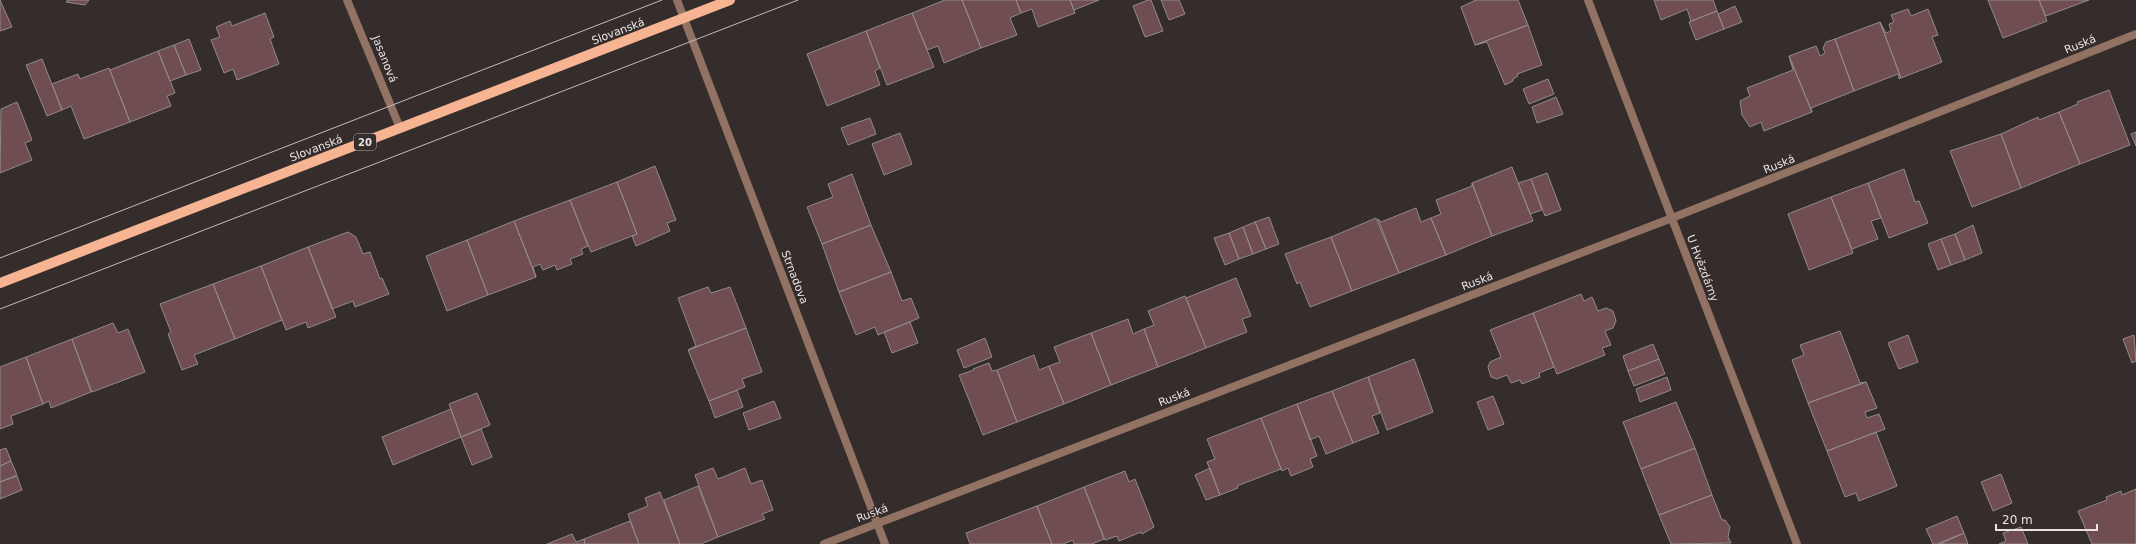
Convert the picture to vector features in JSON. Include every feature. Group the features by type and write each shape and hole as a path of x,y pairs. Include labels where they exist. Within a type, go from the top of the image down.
{"main road":[{"name":"Slovanská","path":"0,283 730,0"}],"street":[{"name":"Jasanová","path":"348,0 400,128"},
{"name":"Strnadova","path":"677,0 885,544"},
{"name":"U Hvězdárny","path":"1588,0 1797,544"},
{"name":"Ruská","path":"824,544 1672,218 2136,34"}],"building":[{"path":"0,0 12,27 0,31"},
{"path":"68,0 89,0 85,5 66,2"},
{"path":"945,0 962,0 981,48 944,63 938,46 927,50 912,13"},
{"path":"962,0 1016,0 1021,13 1010,18 1017,35 981,48"},
{"path":"1016,0 1070,0 1075,13 1038,27 1032,9 1021,13"},
{"path":"1070,0 1099,0 1074,10"},
{"path":"1151,0 1163,31 1145,37 1133,6"},
{"path":"1161,0 1179,0 1185,14 1169,20"},
{"path":"1476,0 1518,0 1528,25 1475,45 1461,7"},
{"path":"1654,0 1713,0 1717,11 1691,21 1687,9 1661,20"},
{"path":"1988,0 2039,0 2047,21 2003,38"},
{"path":"2039,0 2089,0 2046,16"},
{"path":"1735,6 1742,22 1724,29 1718,14"},
{"path":"1908,9 1911,16 1928,9 1938,35 1932,37 1942,62 1901,78 1880,22 1886,33 1891,31 1889,24 1894,22 1891,15"},
{"path":"1717,11 1724,29 1696,40 1689,22"},
{"path":"265,13 274,37 270,39 279,64 237,80 233,69 224,73 211,40 220,37 216,27 230,21 232,26"},
{"path":"912,13 934,67 887,85 866,31"},
{"path":"1880,22 1901,78 1899,79 1898,74 1854,91 1835,39"},
{"path":"1528,25 1542,65 1517,74 1518,76 1513,79 1513,81 1505,85 1487,42 1475,45"},
{"path":"866,31 880,68 875,71 880,85 827,106 807,54"},
{"path":"189,39 201,70 186,75 174,45"},
{"path":"1835,39 1854,91 1811,108 1812,112 1789,56 1816,46 1820,56 1825,53 1823,48 1826,42"},
{"path":"174,45 186,75 170,81 158,51"},
{"path":"158,51 175,93 167,96 171,106 130,122 110,70"},
{"path":"1789,56 1812,112 1764,131 1761,122 1750,127 1742,115 1740,101 1750,96 1747,88 1793,70"},
{"path":"42,59 62,110 47,116 26,65"},
{"path":"109,68 130,122 84,139 71,106 62,110 52,84 78,74 80,79"},
{"path":"1548,79 1554,94 1529,104 1523,89"},
{"path":"2109,90 2130,145 2080,164 2059,112 2078,104 2077,102"},
{"path":"1556,97 1563,114 1537,123 1532,107"},
{"path":"17,102 32,140 25,143 32,160 0,173 1,109"},
{"path":"2059,112 2080,164 2021,188 2001,134 2038,117 2039,120"},
{"path":"870,118 876,134 848,145 841,128"},
{"path":"2136,132 2136,146 2131,134"},
{"path":"900,133 912,164 884,175 872,144"},
{"path":"2001,134 2021,188 1972,207 1950,151"},
{"path":"655,166 676,220 667,223 670,231 636,246 632,236 637,234 617,182"},
{"path":"1512,167 1533,221 1492,236 1472,183"},
{"path":"1904,169 1915,202 1919,201 1928,223 1889,238 1868,183"},
{"path":"1547,173 1561,210 1545,216 1531,179"},
{"path":"852,174 871,225 822,244 807,207 833,197 828,184"},
{"path":"1531,179 1542,210 1530,214 1518,183"},
{"path":"617,182 637,234 591,252 570,200"},
{"path":"1472,183 1492,236 1446,255 1431,218 1441,214 1436,200 1472,186"},
{"path":"1868,183 1881,218 1871,221 1878,239 1852,249 1831,197"},
{"path":"1831,197 1853,253 1809,270 1788,214"},
{"path":"570,200 588,246 581,249 583,254 570,259 572,264 557,270 555,265 543,270 540,264 533,267 536,277 514,221"},
{"path":"1416,208 1421,222 1431,218 1446,255 1399,273 1378,219 1381,222"},
{"path":"1269,217 1279,244 1266,249 1255,222"},
{"path":"1376,218 1399,273 1352,291 1331,237"},
{"path":"514,221 536,277 488,295 467,240"},
{"path":"1255,222 1266,249 1253,254 1243,227"},
{"path":"871,225 891,272 839,292 822,244"},
{"path":"1973,225 1982,253 1965,260 1955,234"},
{"path":"1243,227 1253,254 1239,259 1229,233"},
{"path":"348,232 356,237 363,254 370,252 380,279 382,278 389,294 355,307 353,301 332,309 308,247"},
{"path":"1229,233 1239,259 1225,265 1214,238"},
{"path":"1955,234 1965,260 1951,265 1941,239"},
{"path":"1331,237 1352,291 1310,307 1300,282 1297,284 1285,254"},
{"path":"1941,239 1951,265 1938,270 1928,244"},
{"path":"467,240 488,295 447,311 426,256"},
{"path":"308,247 336,317 308,328 306,322 286,330 261,266"},
{"path":"261,266 282,320 235,339 213,284"},
{"path":"891,272 902,301 911,298 919,318 878,335 875,327 856,335 839,292"},
{"path":"1236,278 1251,316 1242,319 1247,332 1206,348 1186,298"},
{"path":"213,284 235,339 194,355 198,364 182,370 168,334 171,332 160,304"},
{"path":"708,287 711,293 730,287 746,328 688,350 696,346 678,298"},
{"path":"1581,294 1584,301 1592,297 1598,311 1606,308 1613,311 1616,321 1613,328 1605,331 1611,345 1602,348 1605,355 1557,374 1533,313"},
{"path":"1185,296 1206,348 1158,367 1144,329 1154,325 1148,311"},
{"path":"1533,313 1554,367 1539,373 1540,377 1522,384 1520,380 1511,383 1507,375 1497,379 1491,377 1488,367 1490,362 1501,357 1490,330"},
{"path":"1128,319 1133,334 1144,329 1158,367 1111,385 1091,333"},
{"path":"910,322 918,343 892,353 884,332"},
{"path":"113,323 118,333 128,329 145,372 92,392 72,339"},
{"path":"746,328 762,372 742,379 745,387 709,401 688,350"},
{"path":"1840,331 1860,383 1866,382 1808,403 1792,360 1804,355 1800,345"},
{"path":"1091,333 1111,385 1064,404 1049,366 1060,362 1054,347"},
{"path":"1908,335 1918,362 1899,369 1888,343"},
{"path":"2134,335 2136,361 2132,363 2123,339"},
{"path":"985,338 992,357 964,368 957,350"},
{"path":"72,339 91,392 51,408 49,401 43,404 26,357"},
{"path":"1653,344 1659,359 1628,371 1623,356"},
{"path":"1034,355 1039,370 1049,366 1064,404 1017,422 997,370"},
{"path":"26,357 43,404 11,416 13,424 0,429 0,367"},
{"path":"1414,359 1433,412 1387,430 1368,377"},
{"path":"1659,359 1665,374 1634,386 1628,371"},
{"path":"989,363 992,371 997,370 1017,422 983,435 959,375"},
{"path":"1368,377 1380,413 1372,416 1379,433 1353,443 1332,391"},
{"path":"1667,377 1671,390 1640,402 1636,389"},
{"path":"1866,382 1877,408 1865,412 1867,418 1879,414 1885,429 1827,451 1808,403"},
{"path":"737,390 743,407 715,418 709,401"},
{"path":"1332,391 1353,443 1326,454 1319,436 1310,440 1297,404"},
{"path":"477,393 490,425 461,437 449,404"},
{"path":"1493,396 1504,424 1488,430 1477,402"},
{"path":"774,401 781,418 749,430 743,413"},
{"path":"1676,402 1695,448 1641,469 1623,422"},
{"path":"1297,404 1317,456 1310,459 1313,467 1291,476 1288,468 1282,471 1261,418"},
{"path":"451,409 461,437 393,465 382,437"},
{"path":"1261,418 1281,469 1237,486 1238,488 1220,495 1207,462 1215,459 1207,439"},
{"path":"481,429 492,457 472,465 461,437"},
{"path":"1876,432 1897,486 1859,501 1856,493 1845,497 1827,451"},
{"path":"6,448 11,461 0,466 0,450"},
{"path":"1695,448 1712,495 1659,515 1641,469"},
{"path":"11,461 17,475 0,482 0,466"},
{"path":"713,468 718,479 745,468 751,484 762,480 773,510 762,514 765,519 718,537 695,475"},
{"path":"1210,468 1220,495 1206,500 1195,475"},
{"path":"1125,471 1129,482 1135,479 1154,527 1142,534 1141,532 1119,541 1117,536 1105,540 1084,487"},
{"path":"2001,474 2012,503 1993,511 1981,482"},
{"path":"17,476 22,490 0,499 0,482"},
{"path":"698,486 718,537 701,544 680,544 664,500"},
{"path":"1084,487 1104,539 1092,544 1074,544 1073,540 1063,544 1052,544 1037,506"},
{"path":"2136,489 2136,544 2092,544 2078,511 2107,500 2106,497 2121,491 2122,495"},
{"path":"660,492 680,544 639,544 628,514 648,506 645,498"},
{"path":"1712,495 1722,520 1725,520 1730,527 1728,537 1731,543 1671,544 1659,515"},
{"path":"1037,506 1052,544 970,544 966,533"},
{"path":"1957,516 1964,533 1940,544 1933,544 1926,529"},
{"path":"630,521 639,544 585,544 584,539"},
{"path":"2021,527 2028,544 1999,544 2006,541 2003,533"},
{"path":"1964,533 1968,544 1939,543"},
{"path":"572,534 576,542 584,539 585,544 547,544"}],"tram line":[{"path":"0,258 662,0"},
{"path":"0,309 798,0"}]}
